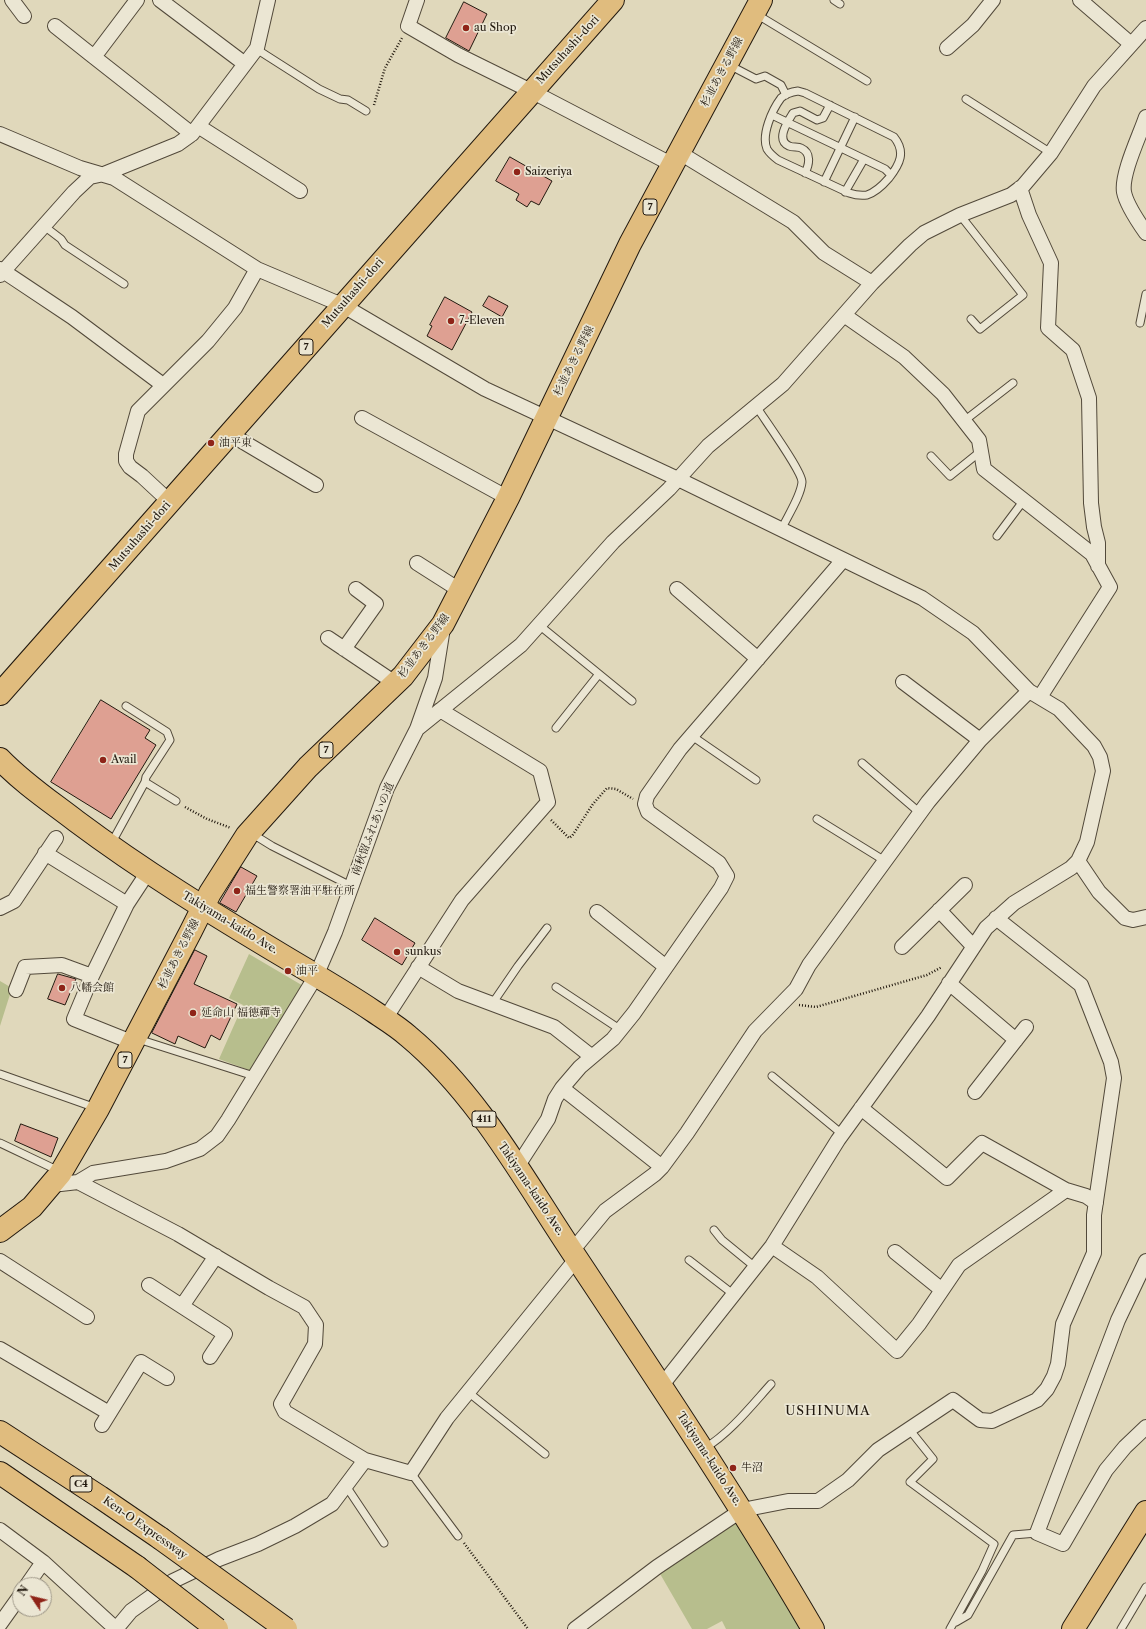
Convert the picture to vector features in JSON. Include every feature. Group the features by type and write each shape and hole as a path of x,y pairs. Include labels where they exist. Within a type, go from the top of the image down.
{"main road":[{"name":"Mutsuhashi-dori","path":"0,694 531,91 613,0"},
{"name":"杉並あきる野線","path":"0,1231 32,1207 64,1179 213,887 248,833 308,767 396,683 443,624 508,498 630,244 757,6"},
{"name":"Takiyama-kaido Ave.","path":"0,759 19,778 110,846 203,908 385,1019 406,1033 436,1060 456,1082 517,1167 574,1255 662,1385 742,1510 813,1629"},
{"name":"Ken-O Expressway","path":"0,1432 160,1538 286,1629"},
{"path":"0,1472 137,1567 217,1629"},
{"path":"1073,1629 1146,1512"},
{"path":"1090,1629 1146,1538"}],"street":[{"path":"12,0 24,16"},
{"path":"94,57 137,0"},
{"path":"160,0 245,64"},
{"path":"163,385 72,317 1,272 74,192 90,177 104,174 178,144 195,130 257,48 268,0"},
{"path":"417,0 408,26 458,55 676,159 793,222 824,253 872,283"},
{"path":"947,48 973,25 993,0"},
{"path":"1080,0 1131,44"},
{"path":"55,26 94,57 195,130 300,191"},
{"path":"417,729 521,645 613,542 669,489 708,446 783,384 888,265 924,233 960,215 1011,195 1020,188 1051,153 1094,86 1146,28"},
{"path":"1146,117 1125,176 1124,192 1133,213 1146,233"},
{"path":"0,134 80,168 114,178 164,208 257,269 342,305 485,389 678,479 922,598 973,633 1035,694 1059,709 1094,746 1100,757 1103,771 1097,803 1088,842 1078,861 1071,868 1014,903 986,928 970,950 928,1016 842,1134 772,1246 662,1385"},
{"path":"1020,188 1029,215 1051,263 1048,328 1073,350 1089,398 1091,503 1098,543 1098,566"},
{"path":"170,502 130,467 126,461 126,454 138,411 208,341 235,308 257,269"},
{"path":"64,1179 178,1234 304,1307 316,1325 315,1344 281,1404 285,1412 365,1460 411,1473 443,1423 574,1255 604,1212 655,1174 662,1167 687,1133 755,1031 796,989 809,965 920,813 980,740 1035,694 1110,587 1092,554 984,469 979,440 943,394 904,357 844,315"},
{"path":"362,418 508,498"},
{"path":"230,434 316,485"},
{"path":"517,1167 548,1119 555,1100 562,1088 591,1056 613,1039 655,986 666,967 721,888 727,876 718,863 648,812 645,804 647,796 680,749 843,560"},
{"path":"417,563 461,591"},
{"path":"677,588 758,659"},
{"path":"344,649 376,604 356,589"},
{"name":"南秋留ふれあいの道","path":"64,1179 166,1161 200,1149 217,1136 228,1120 316,976 335,932 387,788 417,729 435,678 443,624"},
{"path":"328,638 396,683"},
{"path":"903,682 980,740"},
{"path":"385,1019 462,900 548,802 540,771 440,710"},
{"path":"0,908 14,901 56,838"},
{"path":"45,853 127,904"},
{"path":"1078,861 1099,892 1124,918 1133,920 1146,917"},
{"path":"135,1041 74,1019 92,976 127,904 148,872"},
{"path":"902,947 965,885"},
{"path":"939,910 970,950"},
{"path":"597,912 666,967"},
{"path":"575,1629 656,1567 742,1510 788,1501 818,1501 848,1480 878,1450 953,1400 980,1420 992,1421 1037,1400 1047,1389 1058,1364 1063,1324 1094,1253 1094,1215 1114,1078 1111,1062 1081,985 996,918"},
{"path":"16,990 25,967 62,965 92,976"},
{"path":"418,967 458,991 554,1027 591,1056"},
{"path":"949,983 1016,1040"},
{"path":"975,1092 1026,1027"},
{"path":"562,1088 662,1167"},
{"path":"861,1108 947,1178 982,1143 1066,1190 1086,1196 1096,1203"},
{"path":"772,1246 817,1277 897,1350 915,1329 959,1265 1066,1190"},
{"path":"895,1252 942,1290"},
{"path":"182,1306 216,1256"},
{"path":"0,1261 87,1317"},
{"path":"1146,1261 1118,1320 1036,1533 1063,1544 1106,1470 1125,1447 1146,1427"},
{"path":"149,1285 224,1334 210,1357"},
{"path":"0,1349 105,1419 141,1362 167,1378"},
{"path":"0,1530 43,1562 116,1629 131,1611 173,1581 219,1559 258,1544 295,1526 332,1504 365,1460"},
{"path":"33,1577 43,1562"},
{"path":"0,1624 5,1608"}],"lane":[{"path":"757,6 867,81"},
{"path":"257,48 319,88 340,99 348,100 366,111"},
{"path":"727,64 756,79 765,76 781,85 786,95"},
{"path":"791,92 805,93 830,105 894,137 899,143 900,159 898,167 881,187 874,192 858,196 845,192 778,160 772,156 768,149 766,133 772,115 781,98 791,92"},
{"path":"966,99 1051,153"},
{"path":"805,173 809,164 806,151 800,148 788,146 784,142 783,136 787,122 793,113 800,111 817,120 824,118 830,105"},
{"path":"772,115 885,169 891,175"},
{"path":"824,182 855,117"},
{"path":"845,192 864,159"},
{"path":"960,215 1022,295 980,329 971,319"},
{"path":"44,226 61,239 65,245 124,284"},
{"path":"1140,323 1146,294"},
{"path":"964,421 1013,383"},
{"path":"756,406 790,458 802,480 800,490 781,530"},
{"path":"931,456 950,476 981,451"},
{"path":"997,536 1024,500"},
{"path":"540,625 632,701"},
{"path":"556,728 599,674"},
{"path":"110,846 146,782 146,777 170,740 166,732 126,706"},
{"path":"692,736 756,780"},
{"path":"862,763 920,813"},
{"path":"146,782 176,801"},
{"path":"817,819 885,861"},
{"path":"248,833 351,886"},
{"path":"492,1004 518,966 547,928"},
{"path":"556,987 620,1030"},
{"path":"135,1041 254,1076"},
{"path":"0,1074 98,1110"},
{"path":"772,1076 842,1134"},
{"path":"0,1143 64,1179"},
{"path":"714,1230 722,1240 755,1267"},
{"path":"689,1260 733,1294"},
{"path":"703,1449 712,1444 745,1413 771,1384"},
{"path":"468,1392 545,1454"},
{"path":"910,1429 933,1459 910,1482 994,1544 982,1571 952,1626"},
{"path":"411,1473 458,1536"},
{"path":"346,1486 384,1543"},
{"path":"952,1626 968,1615 1014,1535 1036,1533"},
{"path":"1121,1629 1146,1587"}],"path":[{"path":"366,111 372,111 384,68 408,26"},
{"path":"539,812 554,821 569,838 572,836 593,804 607,788 616,789 637,802 645,804"},
{"path":"176,801 207,819 248,833"},
{"path":"783,1004 816,1007 927,975 970,950"},
{"path":"458,1536 528,1629"}],"green space":[{"path":"249,954 305,987 254,1072 219,1059 243,1005 229,998"},
{"path":"0,981 12,988 0,1026"},
{"path":"738,1520 800,1629 726,1629 722,1621 707,1629 692,1629 659,1572"}],"building":[{"path":"464,2 487,14 469,51 446,38"},
{"path":"510,157 552,181 539,205 531,201 527,207 516,200 519,194 496,181"},
{"path":"489,296 508,306 502,317 483,306"},
{"path":"445,297 472,312 452,350 427,336 432,326 430,325"},
{"path":"101,700 150,730 145,738 156,745 111,819 51,782"},
{"path":"241,867 257,876 236,912 220,903"},
{"path":"375,918 415,943 402,965 362,940"},
{"path":"195,950 207,956 194,984 237,1004 220,1040 211,1035 205,1048 178,1036 175,1044 152,1033"},
{"name":"八幡会館","path":"58,974 76,979 65,1005 48,999"},
{"path":"21,1124 58,1138 51,1157 15,1141"}],"place":[{"name":"au Shop","path":"466,28"},
{"name":"Saizeriya","path":"517,172"},
{"name":"7-Eleven","path":"451,321"},
{"name":"油平東","path":"211,443"},
{"name":"Avail","path":"103,760"},
{"name":"福生警察署油平駐在所","path":"237,891"},
{"name":"sunkus","path":"397,952"},
{"name":"油平","path":"288,971"},
{"name":"八幡会館","path":"62,988"},
{"name":"延命山 福德禪寺","path":"193,1013"},
{"name":"牛沼","path":"733,1468"}],"district":[{"name":"USHINUMA","path":"828,1411"}]}
